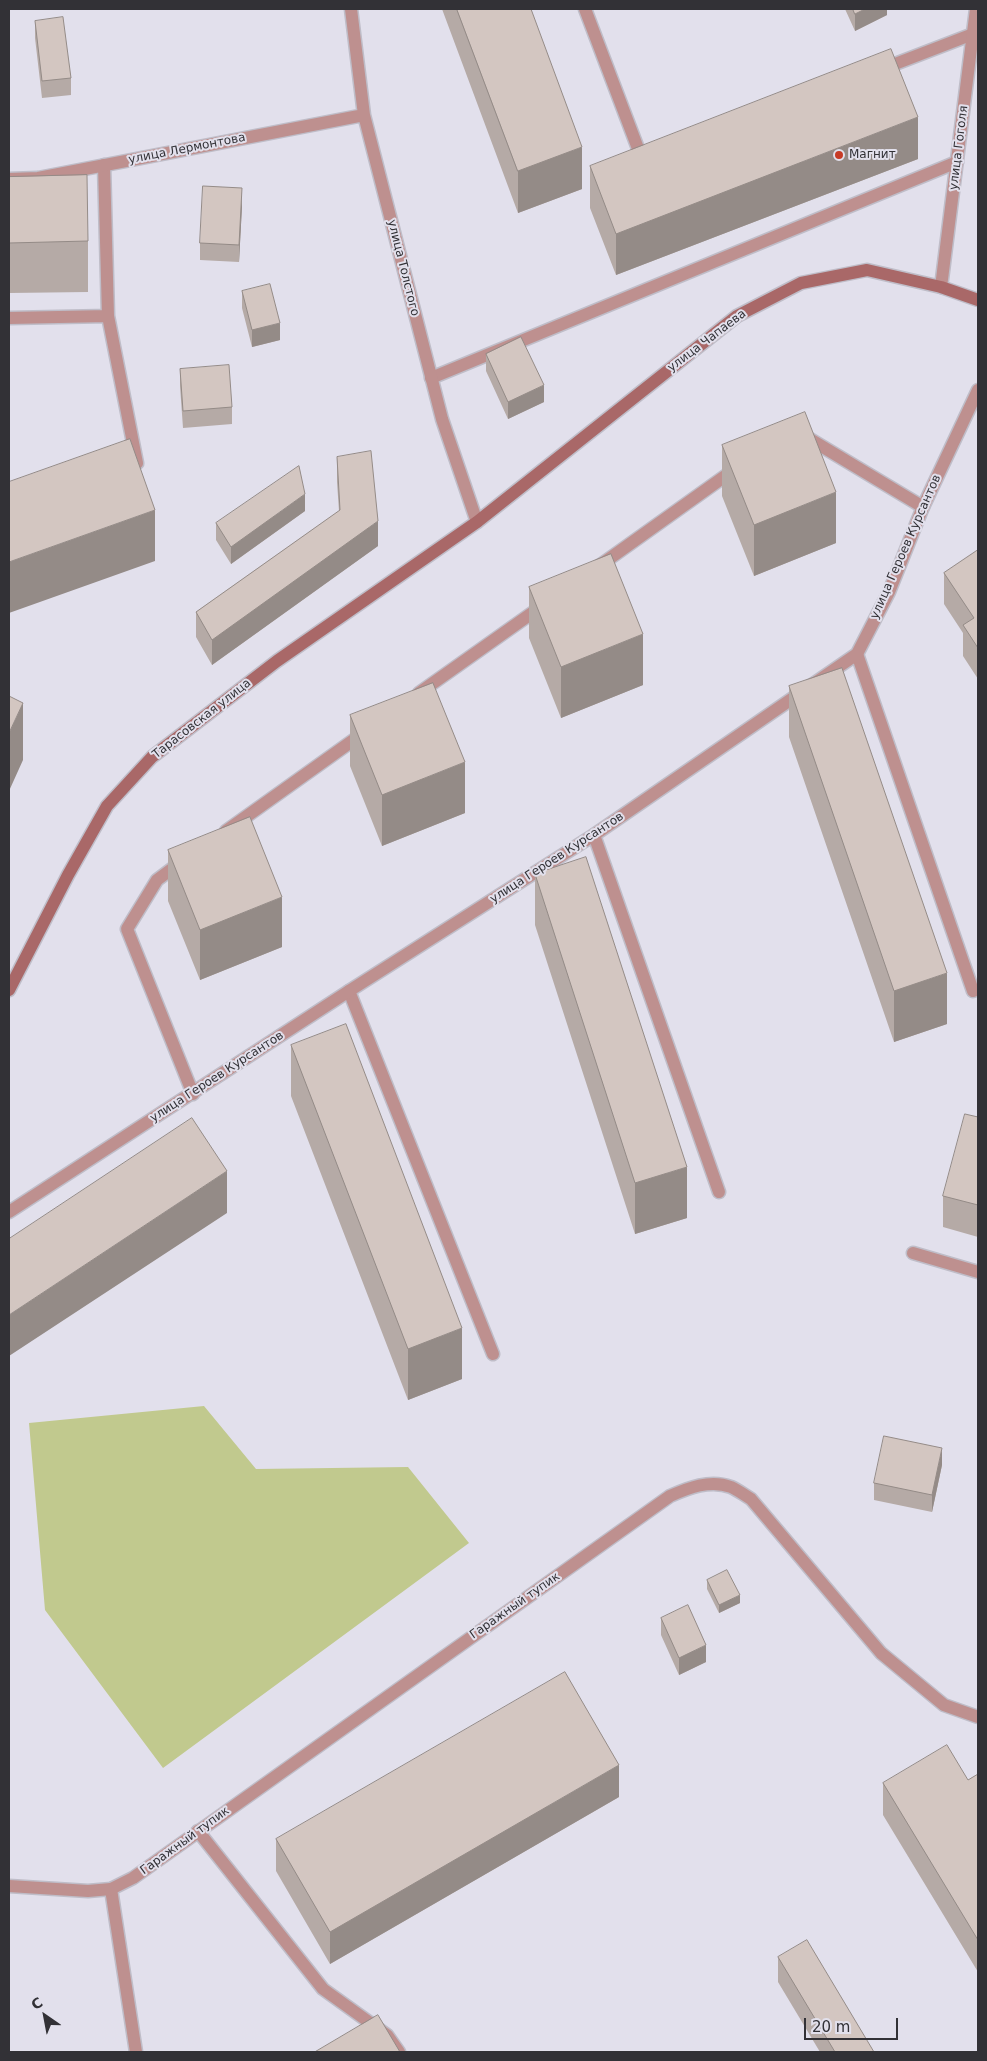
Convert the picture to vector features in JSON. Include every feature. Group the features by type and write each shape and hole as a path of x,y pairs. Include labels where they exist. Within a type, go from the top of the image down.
{"street":[{"name":"улица Толстого","path":"351,9 364,115 442,419 477,522"},
{"path":"585,9 642,159 660,152"},
{"name":"улица Гоголя","path":"941,286 976,9"},
{"path":"872,72 973,34"},
{"name":"улица Лермонтова","path":"9,179 38,178 364,115"},
{"path":"431,378 958,162"},
{"path":"104,165 108,316 137,464 119,470"},
{"name":"улица Чапаева","path":"477,522 737,316 801,283 867,270 941,286 978,300"},
{"path":"9,318 108,316"},
{"name":"улица Героев Курсантов","path":"9,1212 349,991 594,835 857,654 889,592 923,507 978,390"},
{"path":"792,429 923,507"},
{"path":"588,573 743,463"},
{"name":"Тарасовская улица","path":"9,990 68,875 107,806 152,757 277,661 477,522"},
{"path":"409,700 556,596"},
{"path":"857,654 973,992"},
{"path":"214,839 368,729"},
{"path":"594,835 719,1192"},
{"path":"189,857 156,880 127,929 193,1094"},
{"path":"349,991 493,1354"},
{"path":"913,1253 978,1272"},
{"name":"Гаражный тупик","path":"9,1886 88,1891 111,1889 133,1878 670,1496 690,1488 711,1484 730,1487 751,1499 881,1653 944,1705 978,1718"},
{"path":"198,1831 323,1989 387,2035 399,2052"},
{"path":"111,1889 136,2052"}],"green space":[{"path":"204,1406 256,1469 408,1467 469,1543 163,1768 45,1610 29,1423"}],"building":[{"path":"457,9 531,9 582,147 518,171"},
{"path":"853,9 865,9 855,14"},
{"path":"63,17 71,78 42,81 35,21"},
{"path":"891,49 918,117 616,234 590,166"},
{"path":"87,175 88,241 9,243 9,177"},
{"path":"203,186 242,188 239,245 200,243"},
{"path":"270,284 280,323 252,330 242,291"},
{"path":"521,337 544,385 508,402 486,354"},
{"path":"229,365 232,407 183,411 180,369"},
{"path":"805,412 836,492 754,525 722,445"},
{"path":"130,439 155,510 9,562 9,482"},
{"path":"371,451 378,521 212,640 196,612 340,510 337,457"},
{"path":"299,466 305,494 231,547 216,523"},
{"path":"978,550 978,648 963,625 974,618 944,573"},
{"path":"611,554 643,634 561,667 529,587"},
{"path":"842,668 947,973 894,991 789,686"},
{"path":"433,683 465,762 382,795 350,715"},
{"path":"9,696 23,703 9,733"},
{"path":"250,817 282,897 200,930 168,850"},
{"path":"586,857 687,1167 635,1183 535,874"},
{"path":"346,1024 462,1328 408,1349 291,1045"},
{"path":"965,1114 978,1117 978,1205 943,1196"},
{"path":"192,1118 227,1171 9,1315 9,1239"},
{"path":"884,1436 942,1448 932,1495 874,1483"},
{"path":"727,1570 740,1595 719,1605 707,1580"},
{"path":"688,1605 706,1645 679,1658 661,1618"},
{"path":"565,1672 619,1765 330,1932 276,1839"},
{"path":"947,1745 968,1780 978,1774 978,1940 883,1783"},
{"path":"807,1940 874,2052 835,2052 778,1957"},
{"path":"378,2015 400,2052 315,2052"}],"place":[{"name":"Магнит","path":"839,155"}]}
